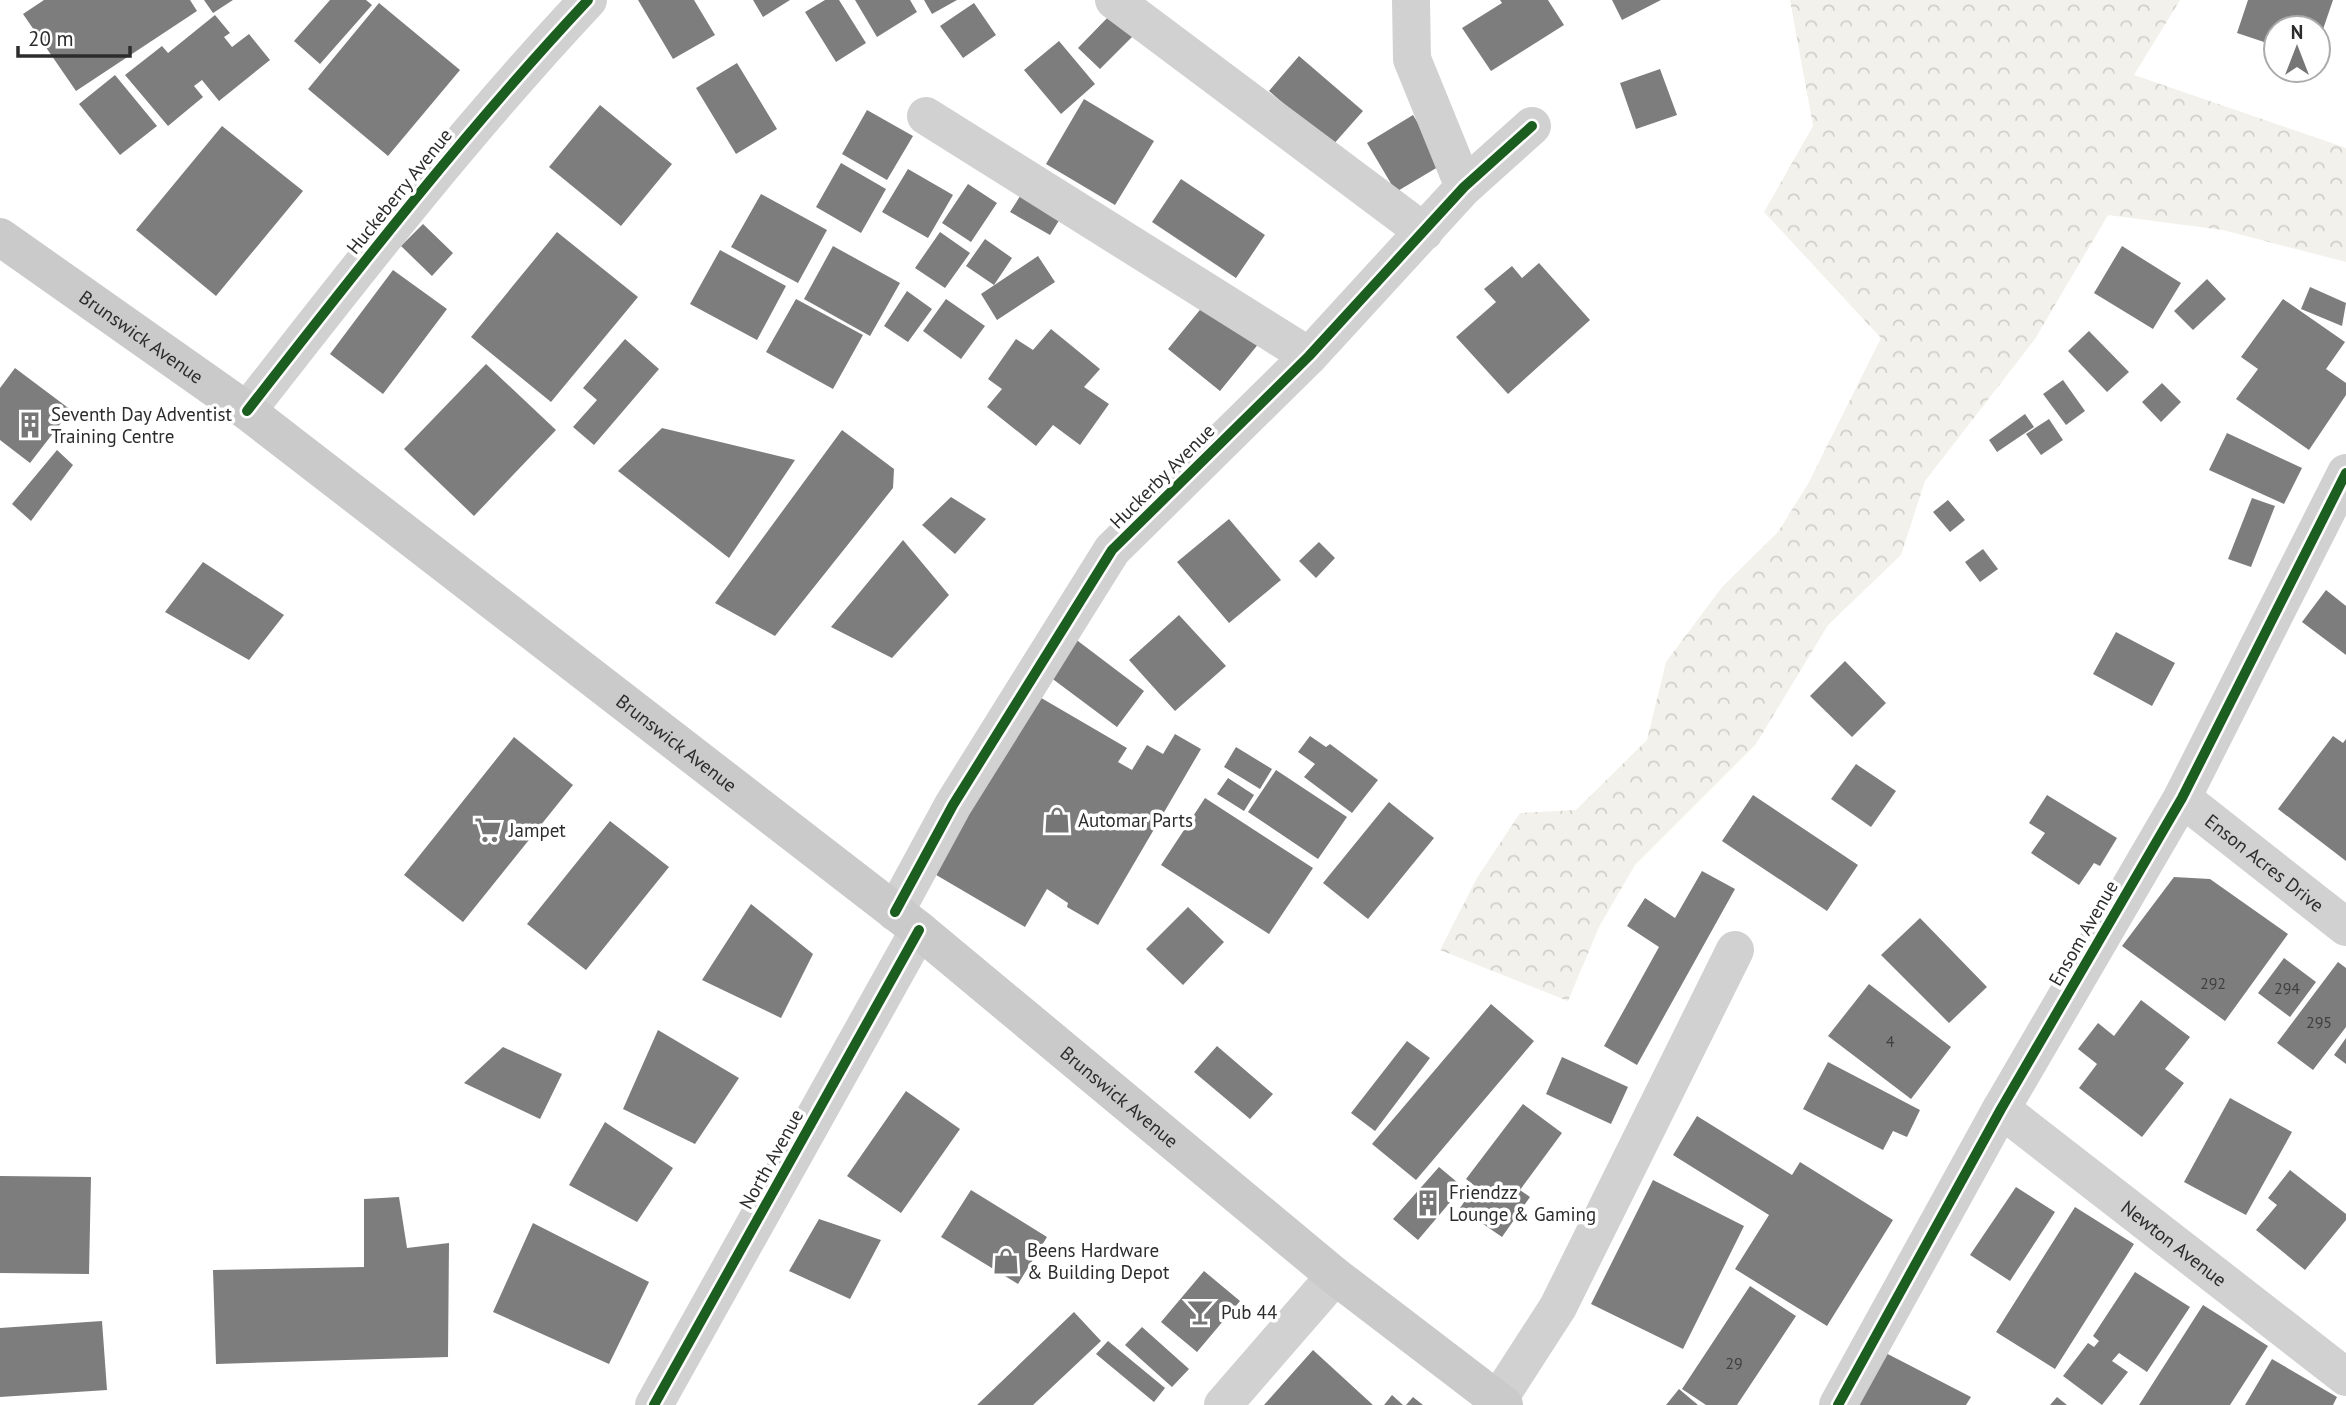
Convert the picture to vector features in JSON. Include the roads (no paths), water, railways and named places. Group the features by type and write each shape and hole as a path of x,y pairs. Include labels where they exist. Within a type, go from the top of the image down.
{"main road":[{"name":"Brunswick Avenue","path":"0,237 247,411 907,921 1335,1276 1501,1403"}],"street":[{"name":"Huckeberry Avenue","path":"247,411 422,187 520,72 588,0"},
{"path":"1114,0 1424,232"},
{"path":"1411,0 1412,59 1464,187"},
{"path":"926,116 1308,356"},
{"name":"Huckerby Avenue","path":"907,921 953,805 1112,550 1308,356 1464,187 1532,126"},
{"name":"Ensom Avenue","path":"1838,1405 2001,1109 2182,799 2336,521 2346,472"},
{"name":"Enson Acres Drive","path":"2182,799 2346,928"},
{"name":"North Avenue","path":"654,1405 907,921"},
{"path":"1501,1403 1558,1307 1735,950"},
{"name":"Newton Avenue","path":"2001,1109 2346,1377"},
{"path":"1223,1405 1335,1276"}],"place":[{"name":"Seventh Day Adventist Training Centre","path":"30,425"},
{"name":"Automar Parts","path":"1057,820"},
{"name":"Jampet","path":"488,830"},
{"name":"Friendzz Lounge & Gaming","path":"1428,1203"},
{"name":"Beens Hardware & Building Depot","path":"1006,1261"},
{"name":"Pub 44","path":"1200,1312"}]}
